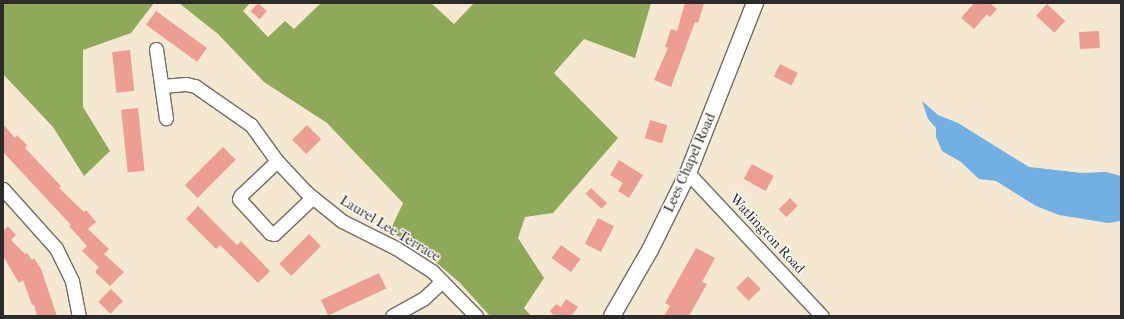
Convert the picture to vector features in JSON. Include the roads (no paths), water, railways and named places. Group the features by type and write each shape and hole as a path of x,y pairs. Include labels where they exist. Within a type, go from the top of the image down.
{"main road":[{"name":"Lees Chapel Road","path":"612,316 650,250 688,173 755,3"}],"street":[{"path":"156,49 166,118"},
{"name":"Laurel Lee Terrace","path":"162,86 186,84 195,86 251,125 277,161 312,198 342,221 396,248 432,272 476,316"},
{"path":"277,161 241,195 239,199 270,232 274,234 312,198"},
{"name":"Watlington Road","path":"688,173 822,316"},
{"path":"3,189 56,248 72,281 79,316"},
{"path":"392,316 423,299 442,281"}],"water":[{"path":"922,101 938,115 958,123 1029,167 1082,173 1106,172 1121,176 1121,221 1108,223 1059,215 1036,206 996,181 979,179 961,162 942,151 936,137 936,128 928,119"}]}
